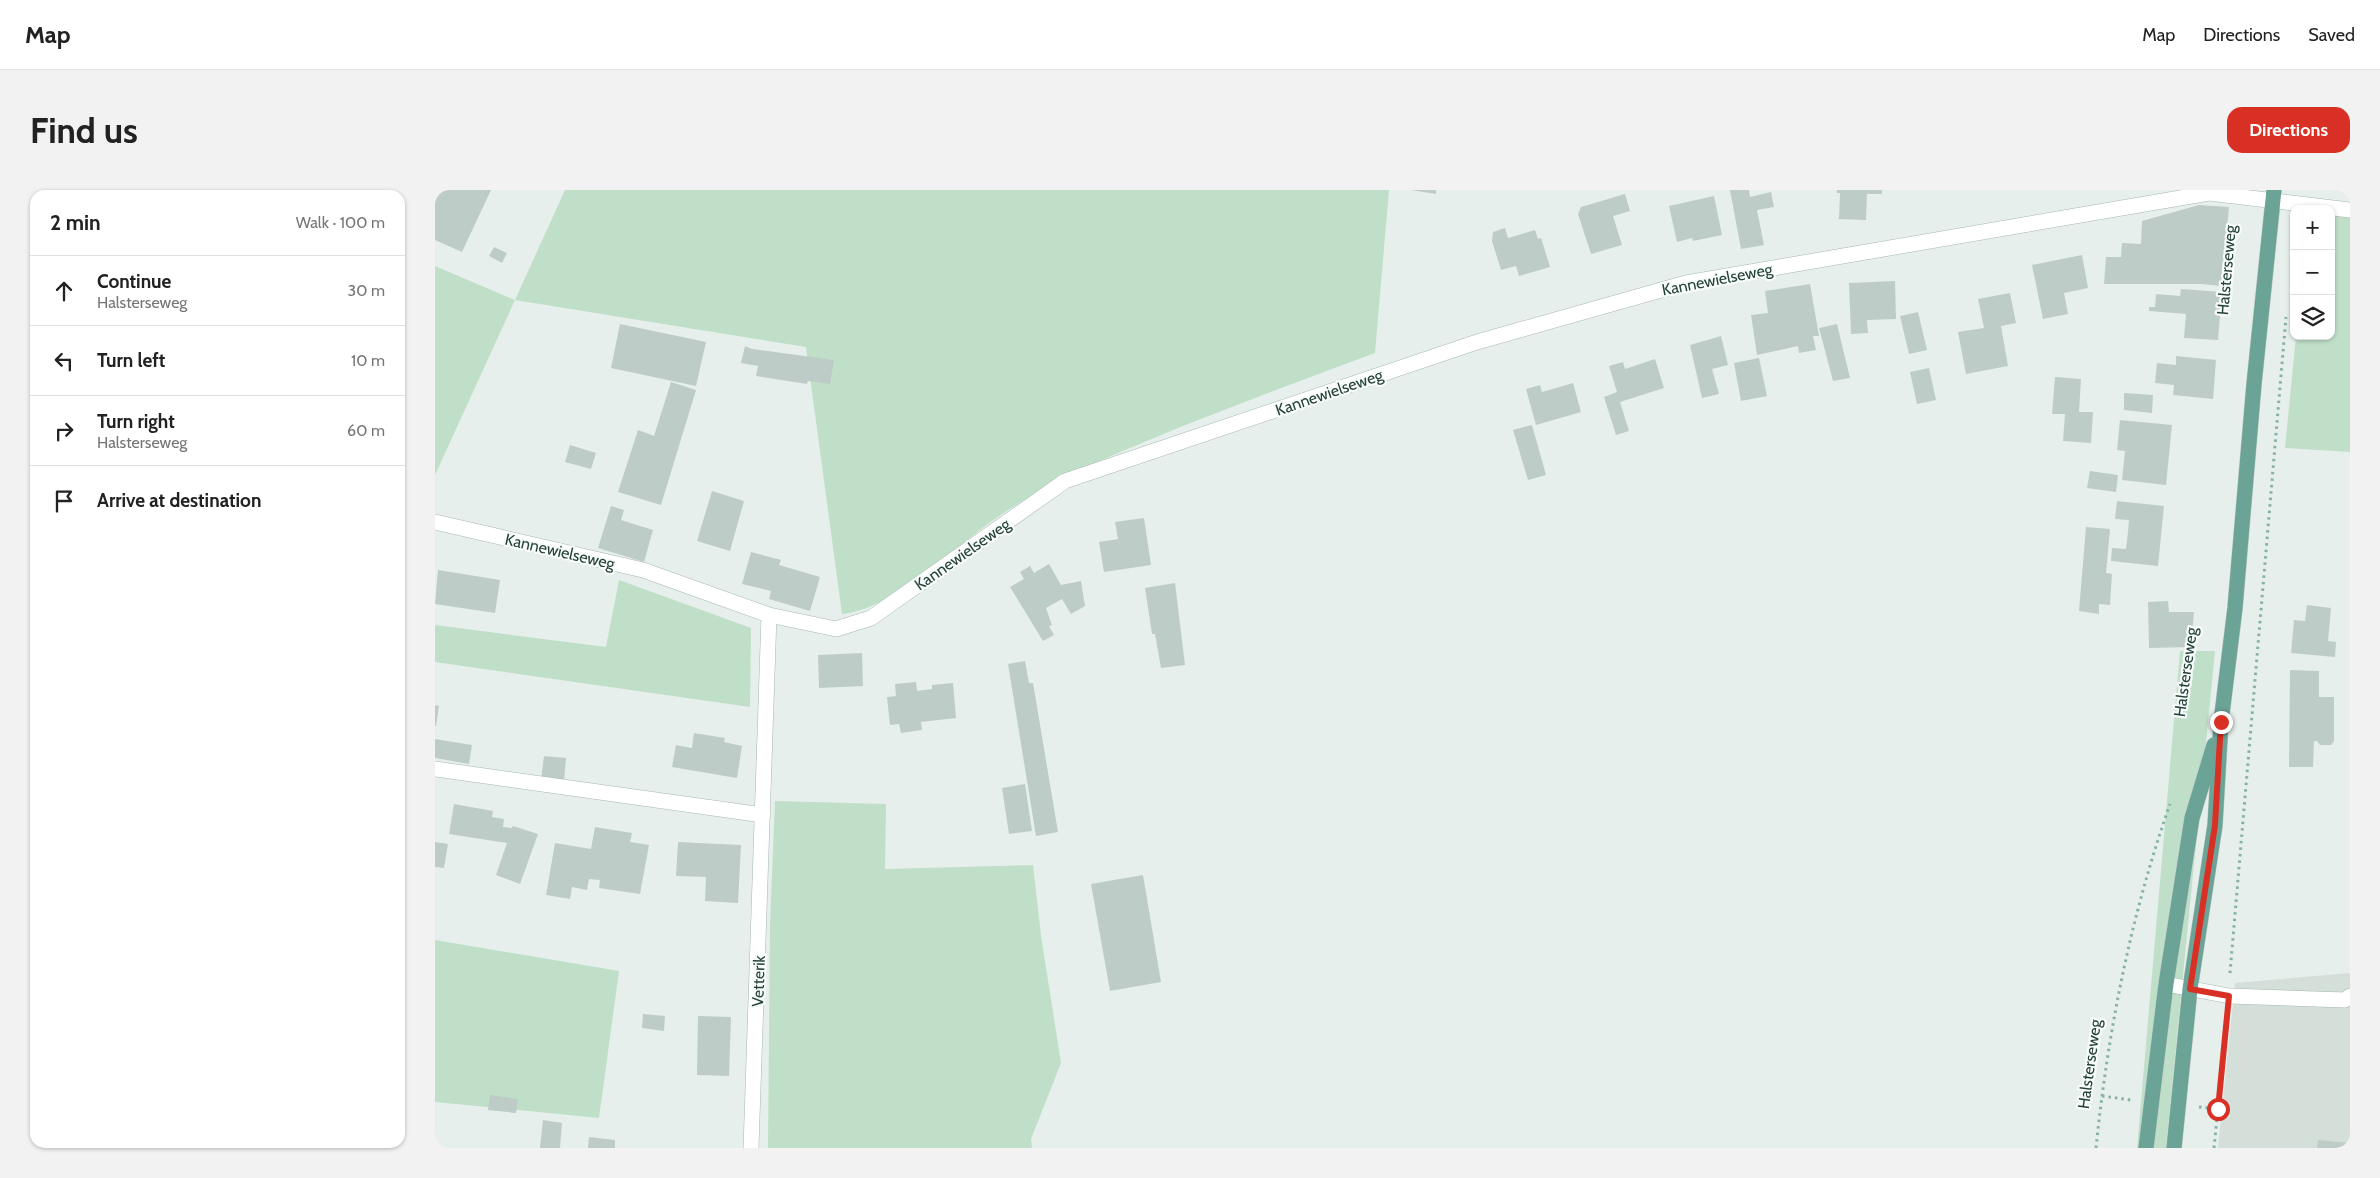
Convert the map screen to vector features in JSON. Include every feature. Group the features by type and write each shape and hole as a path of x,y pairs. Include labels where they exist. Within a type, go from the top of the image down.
{"main road":[{"path":"2174,1148 2190,989 2215,825 2221,722 2235,608 2254,384 2273,195"},
{"path":"2146,1148 2166,984 2192,818 2221,722"}],"street":[{"name":"Kannewielseweg","path":"435,522 643,570 769,615 836,629 871,618 1065,481 1477,342 1677,285 2209,193 2273,195 2350,210"},
{"name":"Vetterik","path":"751,1148 769,615"},
{"path":"435,769 763,815"},
{"path":"2166,984 2229,996 2345,1000 2350,996"}],"path":[{"path":"2214,1148 2229,996 2286,314"},
{"name":"Halsterseweg","path":"2096,1148 2117,996 2140,899 2172,799"}],"shaded area":[{"path":"2350,973 2350,1148 2218,1148 2235,983"}],"green space":[{"path":"565,190 1389,190 1375,353 1192,423 1119,453 1050,485 1006,511 898,592 879,603 842,614 806,347 515,300"},
{"path":"2335,213 2350,215 2350,452 2285,448 2296,340 2335,340"},
{"path":"435,266 515,300 435,475"},
{"path":"619,580 751,628 750,707 435,662 435,625 606,647"},
{"path":"2180,651 2215,651 2166,1148 2137,1148"},
{"path":"775,801 886,804 885,869 1033,865 1041,936 1061,1063 1031,1139 1032,1148 768,1148 770,924"},
{"path":"435,940 619,971 599,1118 435,1102"}],"building":[{"path":"435,190 491,190 462,252 435,240"},
{"path":"1411,190 1436,190 1436,194"},
{"path":"1730,190 1749,190 1750,197 1771,192 1774,207 1757,210 1764,245 1741,249"},
{"path":"1837,190 1882,190 1882,194 1867,194 1866,220 1837,219 1839,218 1840,193 1837,193"},
{"path":"1625,194 1630,211 1613,216 1622,245 1591,254 1578,214 1581,207"},
{"path":"1714,196 1722,235 1693,241 1692,238 1677,242 1669,206"},
{"path":"2199,205 2229,207 2222,286 2201,284 2104,284 2106,257 2121,257 2122,243 2141,244 2142,221"},
{"path":"1505,228 1508,238 1535,230 1538,239 1541,238 1550,267 1519,276 1516,266 1501,270 1492,241 1493,232"},
{"path":"494,247 507,253 502,263 489,256"},
{"path":"2082,255 2088,288 2064,293 2068,314 2043,319 2032,265"},
{"path":"1895,281 1896,319 1867,320 1868,333 1851,334 1849,283"},
{"path":"1810,284 1819,336 1813,336 1816,350 1799,353 1798,346 1757,355 1751,315 1768,313 1765,291"},
{"path":"2181,289 2222,292 2218,340 2184,338 2186,314 2149,311 2149,307 2155,307 2156,294 2180,296"},
{"path":"2010,293 2016,323 2001,326 2008,366 1966,374 1958,332 1984,328 1978,299"},
{"path":"1918,312 1927,350 1909,354 1900,316"},
{"path":"620,324 706,342 696,386 611,368"},
{"path":"1837,324 1850,378 1833,381 1819,328"},
{"path":"1721,336 1728,365 1712,369 1719,394 1702,398 1690,345"},
{"path":"745,346 752,349 834,360 830,384 808,381 807,384 756,376 758,366 741,363"},
{"path":"2176,356 2216,360 2213,399 2173,395 2174,385 2155,383 2157,363 2176,365"},
{"path":"1759,358 1767,396 1741,401 1734,363"},
{"path":"1655,359 1664,388 1620,402 1629,431 1616,435 1604,397 1617,392 1609,366 1623,362 1625,369"},
{"path":"1929,368 1936,400 1917,404 1910,372"},
{"path":"2055,377 2081,379 2079,412 2093,412 2091,443 2063,441 2065,414 2052,414"},
{"path":"671,382 696,390 661,505 618,492 638,430 654,436"},
{"path":"1573,383 1581,412 1536,425 1526,389 1540,385 1542,392"},
{"path":"2124,393 2153,395 2152,413 2124,410"},
{"path":"2120,420 2172,425 2166,485 2122,480 2125,451 2117,450"},
{"path":"1532,425 1546,475 1528,480 1513,430"},
{"path":"570,445 596,453 591,469 565,462"},
{"path":"2090,471 2118,475 2116,492 2087,488"},
{"path":"712,491 744,501 730,551 697,541"},
{"path":"2117,501 2164,506 2158,566 2111,561 2112,548 2126,549 2128,532 2129,520 2115,519"},
{"path":"611,506 624,510 621,520 653,530 644,562 598,548"},
{"path":"1144,518 1151,565 1104,572 1099,542 1118,539 1115,522"},
{"path":"2086,527 2110,529 2106,573 2112,574 2110,605 2099,604 2099,614 2079,611"},
{"path":"751,552 781,560 779,565 820,577 810,611 769,599 771,591 742,584"},
{"path":"1049,564 1061,585 1081,581 1085,606 1071,614 1062,599 1046,608 1052,625 1049,626 1054,635 1043,641 1010,587 1024,579 1020,572 1030,566 1034,573"},
{"path":"438,570 500,580 495,613 435,604"},
{"path":"1175,583 1185,665 1161,668 1155,634 1152,634 1145,588"},
{"path":"2168,601 2169,612 2194,612 2191,647 2149,648 2148,602"},
{"path":"2307,605 2331,608 2328,641 2336,642 2335,657 2291,653 2294,620 2305,621"},
{"path":"862,653 863,686 819,688 818,655"},
{"path":"1025,661 1029,683 1033,683 1058,832 1036,836 1008,664"},
{"path":"2290,670 2319,671 2319,697 2334,697 2334,741 2331,745 2320,745 2317,741 2314,741 2313,767 2289,767"},
{"path":"916,682 917,691 932,689 932,685 953,683 956,718 921,722 922,730 901,733 899,724 890,725 887,697 896,696 895,684"},
{"path":"435,705 439,706 436,726 435,726"},
{"path":"694,733 725,738 724,742 742,746 737,778 672,767 676,745 692,748"},
{"path":"435,739 472,745 469,764 435,758"},
{"path":"544,756 566,758 564,782 541,780"},
{"path":"1025,784 1032,831 1009,834 1002,788"},
{"path":"454,804 493,811 492,817 504,819 503,827 512,828 513,826 538,834 520,884 496,875 507,843 449,834"},
{"path":"595,827 632,833 630,842 649,845 640,894 599,888 600,880 589,879 587,890 572,887 570,899 546,895 555,843 591,849"},
{"path":"435,842 448,844 444,868 435,867"},
{"path":"678,842 741,845 738,903 705,901 706,877 676,876"},
{"path":"1143,875 1161,982 1110,991 1091,884"},
{"path":"643,1014 665,1016 664,1031 642,1028"},
{"path":"698,1016 731,1017 729,1076 697,1075"},
{"path":"490,1095 518,1099 516,1113 488,1110"},
{"path":"543,1120 562,1123 560,1148 540,1148"},
{"path":"589,1137 615,1140 615,1148 588,1148"},
{"path":"2318,1140 2350,1143 2350,1148 2317,1148"}],"route":[{"path":"2218,1109 2229,996 2190,989 2215,825 2221,722"}]}
